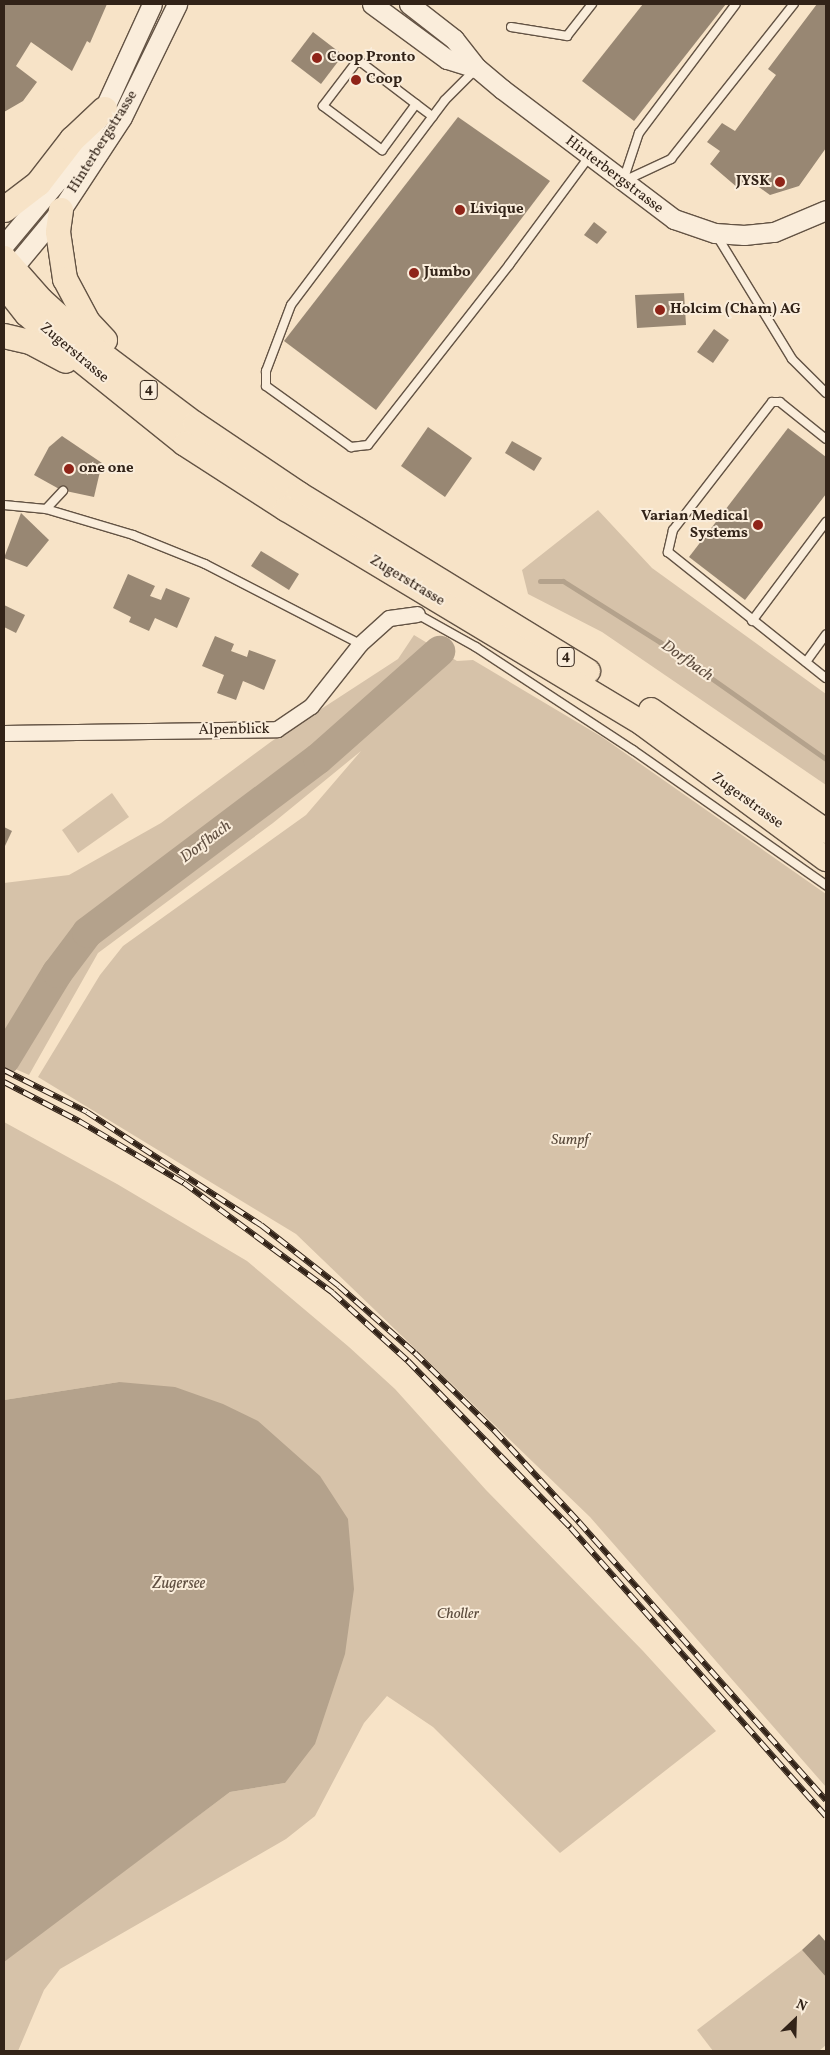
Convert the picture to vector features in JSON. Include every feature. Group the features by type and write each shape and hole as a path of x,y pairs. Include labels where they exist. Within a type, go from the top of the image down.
{"highway":[{"path":"4,209 38,183 72,139 104,109"}],"main road":[{"path":"61,210 60,258 68,286 88,322 160,385 283,471 299,494"},
{"name":"Zugerstrasse","path":"6,272 27,314 63,346 185,444 286,509 642,723 826,859"},
{"name":"Zugerstrasse","path":"6,272 99,352 195,424 299,494 649,709 826,832"},
{"name":"4","path":"4,336 48,349 140,417 185,444"}],"street":[{"name":"Hinterbergstrasse","path":"4,245 69,167 104,109 152,4"},
{"name":"Hinterbergstrasse","path":"6,272 61,210 122,117 177,4"},
{"name":"Hinterbergstrasse","path":"372,4 446,59 477,68"},
{"name":"Hinterbergstrasse","path":"409,4 454,39 477,68 622,182 674,220 715,233 744,235 774,232 826,210"},
{"name":"Alpenblick","path":"4,734 217,727 277,729 292,721 330,686 360,644 389,618 417,614"}],"lane":[{"path":"511,27 567,36 592,4"},
{"path":"622,182 639,132 736,4"},
{"path":"622,182 671,159 794,4"},
{"path":"416,104 382,150 323,106 358,60 416,104 433,117"},
{"path":"477,68 433,117 291,305 266,371 266,386 351,446 368,445 497,280 589,156"},
{"path":"715,233 792,359 826,393"},
{"path":"826,439 780,402 772,402 673,530 668,552 752,621 826,678"},
{"path":"46,509 63,491"},
{"path":"4,505 46,509 133,535 205,564 360,644"},
{"path":"752,621 826,522"},
{"name":"Zugerstrasse","path":"417,614 476,647 625,744 826,885"},
{"path":"806,662 826,634"}],"green space":[{"path":"598,510 652,568 826,694 826,785 602,632 528,594 522,570"},
{"name":"Sumpf","path":"414,635 457,661 473,660 602,737 826,894 826,1787 590,1517 296,1234 38,1077 100,975 123,946 306,815 361,751 273,823 98,953 29,1075 4,1064 4,883 69,875 161,823 272,741 398,659"},
{"path":"112,793 129,817 78,853 62,830"},
{"name":"Choller","path":"4,1122 117,1184 247,1261 349,1347 395,1389 486,1490 643,1651 716,1731 560,1853 433,1727 387,1696 364,1723 315,1816 286,1839 60,1969 44,1990 18,2051 4,2051 4,1960 230,1792 285,1783 119,1382 4,1400"},
{"path":"802,1950 826,1977 826,2045 819,2051 713,2051 697,2030"}],"water":[{"name":"Zugersee","path":"119,1382 175,1387 223,1404 258,1421 320,1476 348,1519 354,1589 345,1654 315,1744 285,1783 230,1792 4,1962 4,1400"}],"building":[{"path":"4,4 107,4 90,43 87,41 72,71 31,42 16,66 37,82 23,101 4,112"},
{"path":"643,4 726,4 634,121 582,81"},
{"path":"817,4 826,4 826,148 799,186 770,195 749,180 738,188 710,164 720,151 707,142 722,123 735,131 776,75 768,69"},
{"name":"Coop Pronto","path":"313,32 343,55 321,84 291,61"},
{"path":"458,117 550,181 376,410 284,341"},
{"path":"594,222 607,232 597,244 584,235"},
{"name":"Holcim (Cham) AG","path":"684,293 686,325 637,328 635,295"},
{"path":"714,329 729,340 713,363 697,352"},
{"path":"428,427 472,458 445,497 401,466"},
{"name":"Varian Medical Systems","path":"788,428 826,457 826,494 745,600 689,557"},
{"name":"one one","path":"62,436 102,463 94,497 61,490 34,475 49,447"},
{"path":"512,441 542,458 534,471 505,453"},
{"path":"21,513 49,540 27,567 4,558"},
{"path":"261,551 299,574 289,590 251,566"},
{"path":"128,574 155,586 150,596 161,600 166,588 190,598 177,628 155,618 149,631 129,622 131,617 113,608"},
{"path":"4,605 25,615 16,633 4,627"},
{"path":"215,636 234,644 231,651 247,657 249,650 276,660 264,690 243,681 236,700 217,693 224,675 202,666"},
{"path":"4,827 12,831 4,848"},
{"path":"819,1934 826,1942 826,1977 802,1950"}],"waterway":[{"name":"Dorfbach","path":"540,581 563,581 660,642 826,759"},
{"name":"Dorfbach","path":"4,1059 57,972 87,932 318,758 439,651"}],"railway":[{"path":"4,1070 87,1112 261,1225 339,1286 415,1353 495,1431 579,1522 826,1800"},
{"path":"4,1082 79,1121 184,1183 333,1293 408,1361 571,1528 826,1816"}],"place":[{"name":"Coop Pronto","path":"317,58"},
{"name":"Coop","path":"356,80"},
{"name":"JYSK","path":"780,182"},
{"name":"Livique","path":"460,210"},
{"name":"Jumbo","path":"414,273"},
{"name":"Holcim (Cham) AG","path":"660,310"},
{"name":"one one","path":"69,469"},
{"name":"Varian Medical Systems","path":"758,525"}]}
